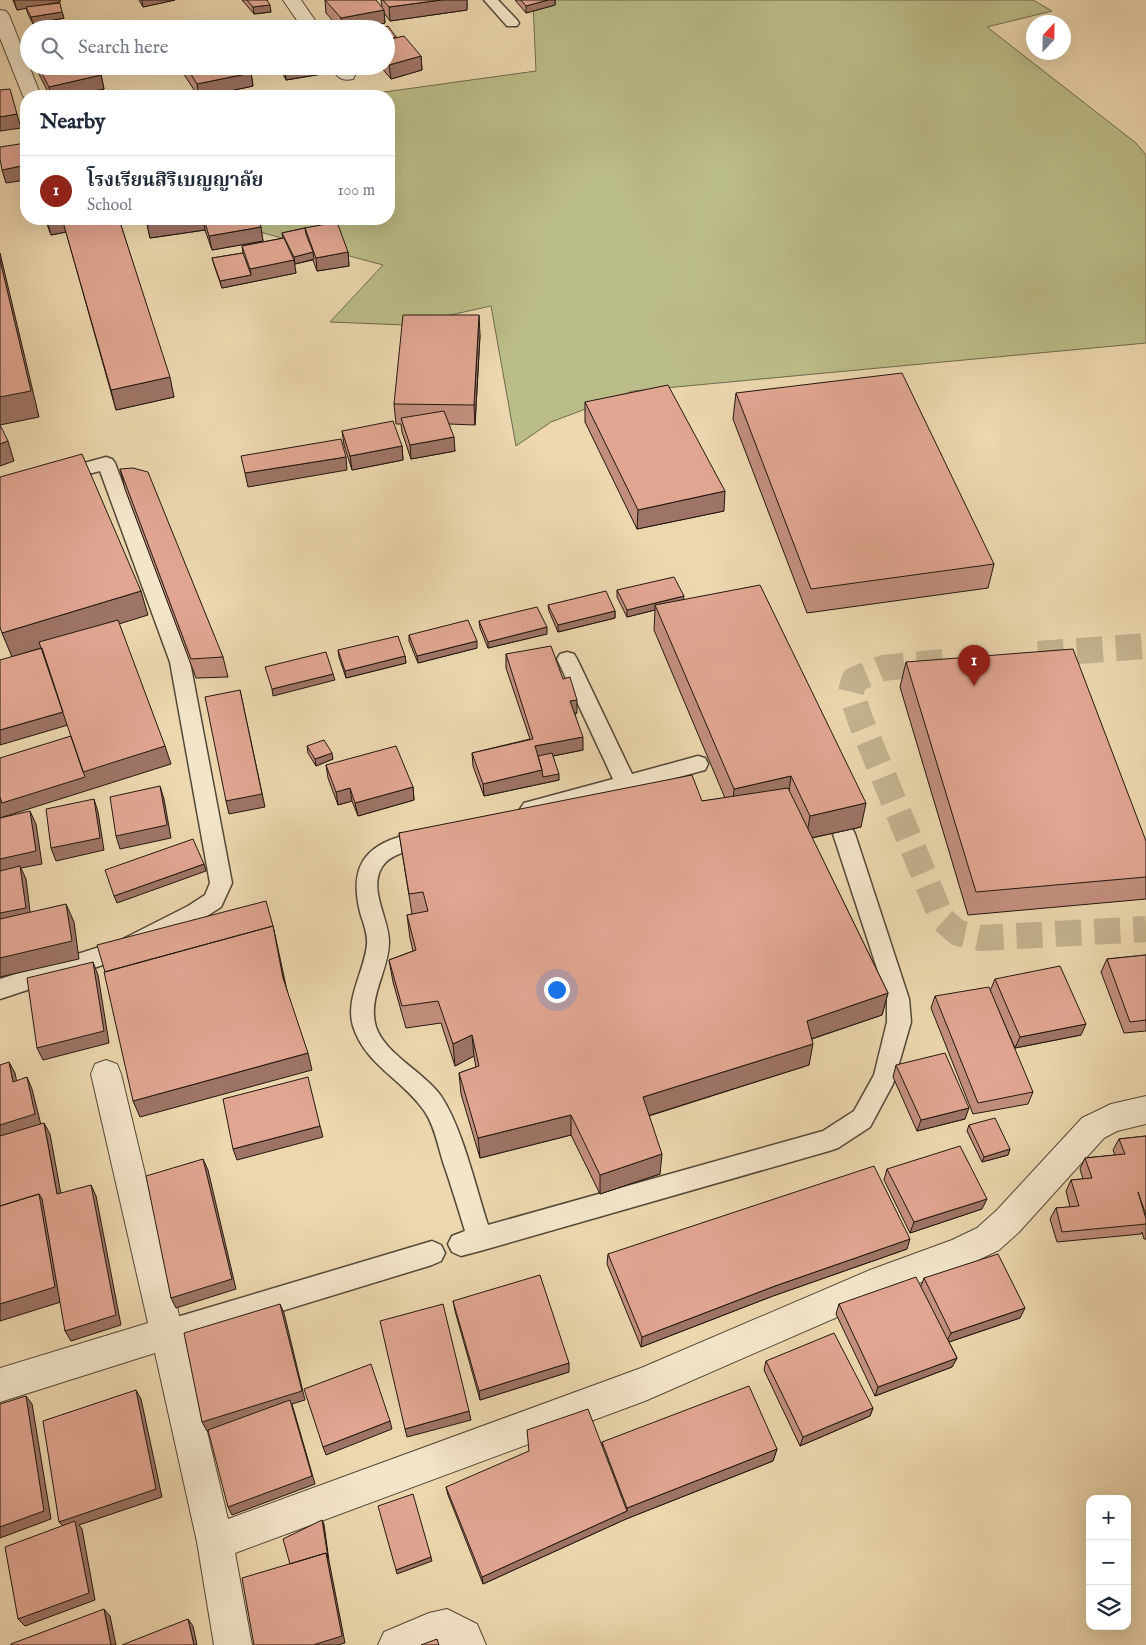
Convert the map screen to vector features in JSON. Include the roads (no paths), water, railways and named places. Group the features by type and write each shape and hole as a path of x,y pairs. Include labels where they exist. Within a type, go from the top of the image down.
{"street":[{"path":"292,0 306,20"},
{"path":"0,15 20,66"},
{"path":"24,75 30,90"},
{"path":"106,1074 215,1542 233,1645"},
{"path":"215,1542 645,1384 882,1281 960,1252 988,1239 1008,1221 1093,1128 1111,1118 1146,1110"},
{"path":"0,1385 167,1333"},
{"path":"397,1645 429,1632 447,1628 464,1637 467,1645"}],"lane":[{"path":"491,0 512,23"},
{"path":"0,989 128,947 196,912 213,901 222,883 180,662 106,464 48,478"},
{"path":"567,659 626,784"},
{"path":"513,814 698,764"},
{"path":"447,832 391,847 378,855 368,871 368,898 379,942 371,977 362,1004 364,1025 375,1049 422,1088 442,1118 471,1242 829,1140 862,1119 885,1077 899,1022 898,999 844,834"},
{"path":"167,1333 432,1253"}],"tunnel":[{"path":"1038,654 1146,646"},
{"path":"943,662 883,668 854,680 851,692 860,719 942,919 958,933 981,938 1146,929"}],"place":[{"name":"โรงเรียนสิริเบญญาลัย","path":"974,686"}]}
